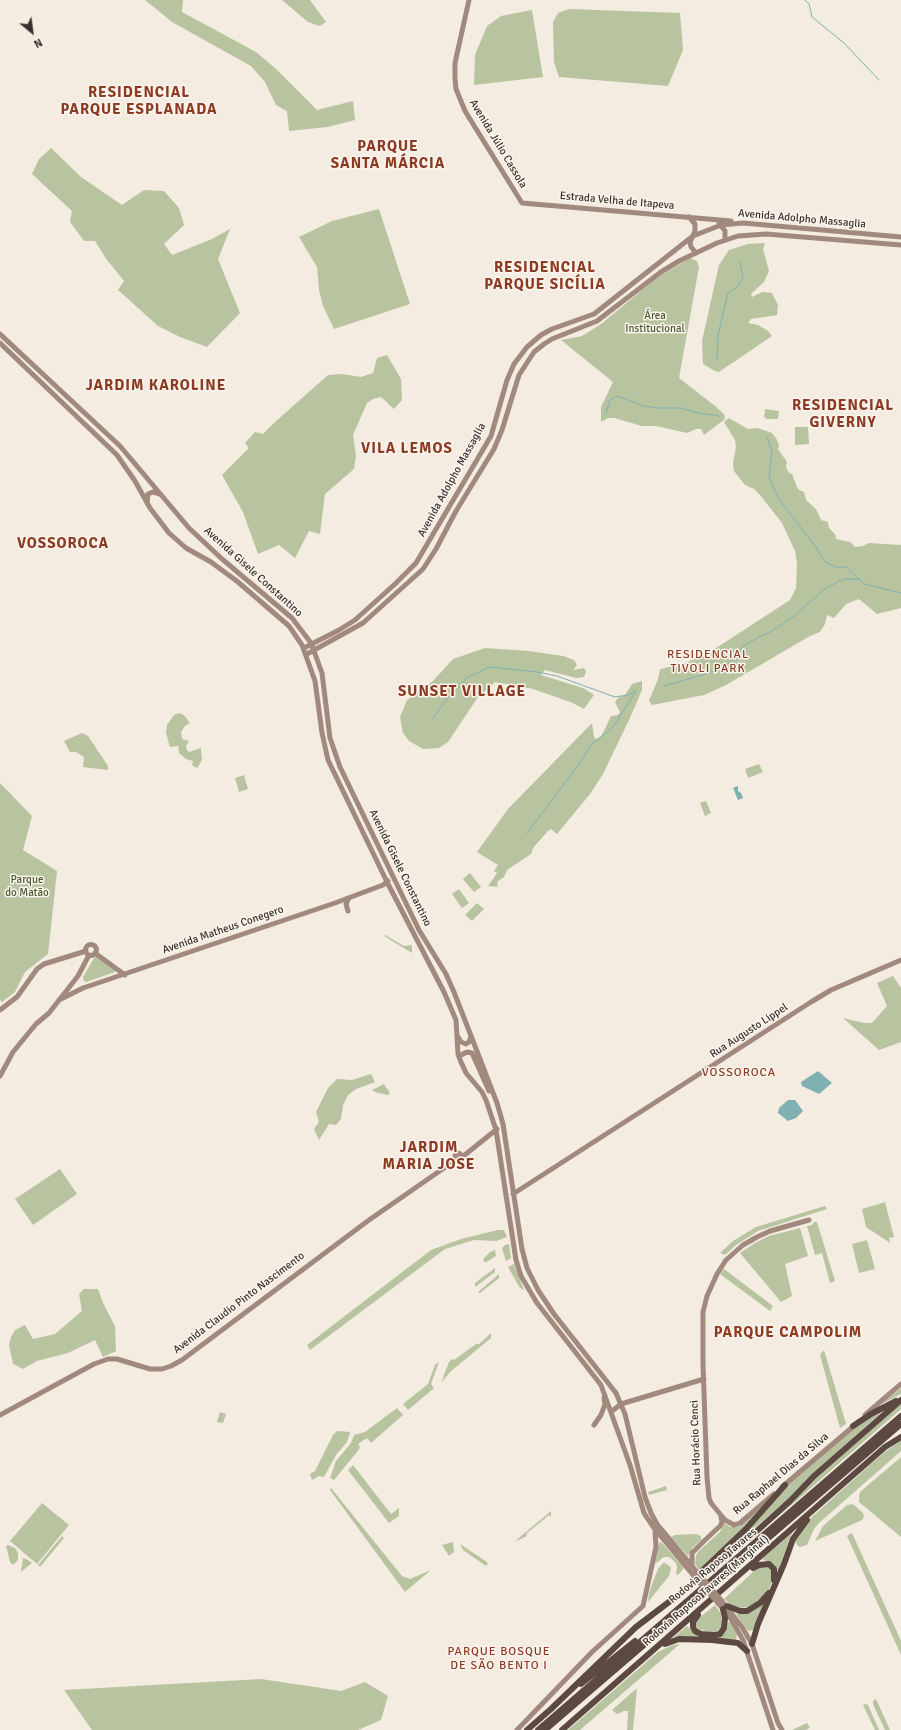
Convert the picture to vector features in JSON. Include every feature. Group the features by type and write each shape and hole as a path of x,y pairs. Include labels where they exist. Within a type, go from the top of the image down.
{"highway":[{"path":"853,1426 871,1414 901,1399"},
{"name":"Rodovia Raposo Tavares (Marginal)","path":"526,1730 551,1709 636,1627 758,1530 790,1501 814,1476 901,1399"},
{"name":"Rodovia Raposo Tavares","path":"538,1730 901,1416"},
{"name":"Rodovia Raposo Tavares","path":"545,1730 901,1424"},
{"name":"Rodovia Raposo Tavares (Marginal)","path":"562,1730 885,1447 901,1437"},
{"path":"752,1644 758,1624 793,1539 805,1522 849,1480"},
{"path":"679,1594 746,1529 785,1485"},
{"path":"722,1591 693,1622 695,1631 707,1636 720,1634 725,1624 725,1608 740,1612 754,1608 770,1592 776,1573 769,1564 762,1564 756,1566 730,1584"},
{"path":"551,1709 637,1639 670,1615"},
{"path":"632,1670 660,1647 679,1639 733,1642 740,1644 747,1651"}],"main road":[{"name":"Avenida Júlio Cassola","path":"469,0 455,63 456,89 465,111 522,203"},
{"name":"Estrada Velha de Itapeva","path":"522,203 743,223"},
{"path":"689,217 695,224 696,231 690,245 696,253"},
{"path":"711,219 716,220 721,224 725,231 725,240"},
{"name":"Avenida Adolpho Massaglia","path":"304,648 355,620 416,563 491,436 504,389 514,364 533,341 552,329 594,314 693,236 721,224 743,223 901,236"},
{"name":"Avenida Adolpho Massaglia","path":"307,654 368,619 423,569 494,449 502,430 519,375 526,362 534,352 544,344 559,336 597,321 661,272 696,253 738,236 766,234 901,245"},
{"name":"Avenida Gisele Constantino","path":"0,334 120,446 189,528 222,560 292,618 312,644 320,663 328,725 334,752 419,930 446,974 497,1104 503,1124 523,1257 531,1280 554,1314 616,1394 621,1404 635,1453 645,1497 651,1513 657,1524 681,1556"},
{"name":"Avenida Gisele Constantino","path":"0,343 118,455 134,478 156,518 178,542 226,572 238,582 289,626 304,648 315,680 322,733 328,760 387,882 454,1014 459,1056 466,1073 484,1096 496,1130 516,1260 521,1276 537,1303 596,1377"},
{"path":"0,353 9,343"},
{"path":"504,389 513,391"},
{"path":"147,503 148,494 153,492 160,495"},
{"path":"320,663 321,651 326,644"},
{"name":"Avenida Matheus Conegero","path":"59,1000 83,988 349,898 387,882 394,877"},
{"path":"348,911 346,904 349,898"},
{"path":"419,944 422,944 433,955"},
{"path":"0,1076 13,1052 78,976 88,953 87,946 92,945 96,948 95,953"},
{"path":"0,1010 16,997 37,969 44,964 88,953 95,953 125,974"},
{"name":"Rua Augusto Lippel","path":"513,1194 811,1002 831,990 901,960"},
{"path":"78,976 83,988"},
{"path":"457,1037 460,1042 466,1044 469,1042 471,1036"},
{"path":"459,1056 467,1052 474,1055 489,1093 497,1104"},
{"name":"Avenida Claudio Pinto Nascimento","path":"0,1415 94,1364 108,1359 117,1358 150,1369 171,1366 182,1360 357,1229 432,1177 503,1124"},
{"path":"486,1138 494,1139 499,1149"},
{"name":"Rua Horácio Cenci","path":"721,1516 711,1503 708,1492 703,1312 711,1288 726,1260 743,1245 757,1237 809,1220"},
{"path":"596,1377 603,1389 644,1513 654,1528 692,1567 695,1573"},
{"path":"596,1377 606,1388 611,1397 616,1394"},
{"path":"611,1412 621,1404 704,1379"},
{"name":"Rua Horácio Cenci","path":"695,1382 701,1384 704,1389"},
{"name":"Rua Raphael Dias da Silva","path":"721,1516 731,1525 738,1524 901,1384"},
{"path":"594,1425 602,1415 605,1404 603,1389"},
{"path":"615,1425 616,1414 621,1404"},
{"name":"Rua Raphael Dias da Silva","path":"692,1567 692,1553 720,1526 722,1522 721,1516"},
{"path":"517,1730 592,1652 643,1606 656,1544 654,1528"},
{"path":"681,1556 725,1608 752,1644 778,1723 782,1730"},
{"path":"725,1608 747,1651 773,1730"}],"green space":[{"path":"145,0 183,0 182,12 256,52 275,68 317,110 353,101 355,120 327,127 289,131 287,111 276,105 265,82 251,66 172,22"},
{"path":"282,0 310,0 326,22 320,26 308,22"},
{"path":"569,9 680,13 683,50 668,86 559,77 554,62 553,22 558,13"},
{"path":"532,10 543,77 474,85 475,55 487,26 501,16"},
{"path":"51,148 81,177 122,205 144,190 164,191 179,208 184,225 164,244 172,255 212,239 230,229 218,259 240,313 207,347 180,337 158,326 118,290 124,281 107,260 95,241 84,241 70,222 72,211 32,174 39,159"},
{"path":"379,209 410,304 334,329 323,306 319,290 317,267 299,237 332,221"},
{"path":"765,243 763,249 769,271 764,282 751,294 752,297 762,292 772,293 778,305 777,315 751,319 748,323 758,325 768,331 772,336 719,372 715,371 703,364 702,341 719,265 729,250 748,244"},
{"name":"Área Institucional","path":"690,258 697,261 699,267 679,378 724,414 725,419 704,435 701,429 696,429 687,433 656,426 642,426 614,418 608,418 601,422 601,407 613,382 561,340 582,336 601,324 658,277"},
{"path":"387,355 401,379 402,400 394,409 381,397 373,399 367,403 353,435 356,456 354,469 325,494 320,534 309,531 295,558 279,545 258,554 243,512 222,475 249,448 245,443 255,432 263,434 328,375 342,374 361,377 373,373 377,358"},
{"path":"765,409 779,411 778,419 767,419 764,417"},
{"path":"729,418 748,429 758,428 772,433 779,445 778,449 787,462 786,467 789,473 792,474 797,487 799,490 804,492 806,500 816,509 821,520 828,522 829,528 835,534 836,539 850,542 855,547 863,546 869,543 901,545 901,608 877,614 859,599 846,604 834,618 827,615 825,624 820,632 810,636 726,685 704,695 652,705 649,701 658,679 660,669 683,664 710,652 790,600 796,588 797,564 795,551 782,523 760,495 754,489 745,485 734,471 733,463 736,447 735,440 724,422"},
{"path":"795,427 808,427 809,444 795,445"},
{"path":"485,648 529,651 563,656 574,660 577,665 573,670 584,668 586,672 584,677 576,678 545,670 541,675 583,688 594,695 584,709 573,703 533,689 495,682 478,697 448,742 439,748 423,749 409,741 403,733 400,717 407,700 432,682 453,659"},
{"path":"642,681 642,690 629,720 603,774 590,794 557,834 551,829 548,831 533,848 531,854 507,870 504,877 498,881 497,887 488,886 497,873 494,871 498,865 477,852 508,809 592,723 594,737 596,739 600,737 611,716 618,715 620,712 615,702 618,698 625,695 632,684"},
{"path":"179,713 184,715 190,723 185,726 181,732 182,739 189,741 186,746 187,750 189,752 201,748 202,760 197,768 192,765 193,761 186,759 179,753 178,746 170,747 166,733 167,725 174,715"},
{"path":"82,733 88,736 108,766 108,770 83,767 84,757 76,752 70,752 64,741"},
{"path":"759,764 763,772 748,778 745,769"},
{"path":"244,775 248,789 239,792 235,778"},
{"name":"Parque do Matão","path":"0,783 32,816 23,850 57,871 48,954 25,972 15,992 2,1002 0,1000"},
{"path":"706,801 711,813 705,816 700,803"},
{"path":"470,873 481,887 474,892 463,879"},
{"path":"459,889 469,903 462,908 452,894"},
{"path":"477,903 484,909 472,921 465,915"},
{"path":"385,935 404,946 412,945 412,953 384,936"},
{"path":"98,956 115,970 115,972 86,982 84,981 83,977 94,958"},
{"path":"893,976 901,988 901,1042 879,1050 843,1018 864,1023 872,1023 887,1006 877,983"},
{"path":"371,1074 375,1082 356,1089 348,1095 343,1105 341,1119 336,1125 329,1124 319,1140 314,1129 319,1122 316,1112 328,1088 337,1079 352,1080"},
{"path":"384,1084 390,1093 388,1095 372,1090"},
{"path":"60,1169 77,1194 33,1225 15,1199"},
{"path":"885,1202 894,1237 889,1238 890,1243 866,1227 862,1209"},
{"path":"825,1206 827,1209 758,1231 736,1245 725,1255 720,1253 733,1241 756,1227"},
{"path":"814,1222 817,1222 835,1281 830,1283 822,1253 815,1255 807,1226 812,1225"},
{"path":"800,1228 808,1256 785,1264 792,1296 781,1302 740,1253 769,1236"},
{"path":"498,1230 504,1230 507,1237 496,1241 474,1240 445,1249 310,1350 307,1345 431,1250 461,1239"},
{"path":"867,1240 875,1269 859,1273 852,1244"},
{"path":"509,1244 511,1258 506,1261 502,1248"},
{"path":"495,1250 496,1256 485,1263 483,1259 490,1252"},
{"path":"514,1264 524,1290 520,1288 508,1267"},
{"path":"495,1268 495,1272 475,1287 475,1283"},
{"path":"724,1269 773,1306 770,1311 720,1274"},
{"path":"499,1274 499,1278 480,1293 478,1292"},
{"path":"84,1289 98,1289 103,1303 115,1326 116,1351 103,1357 95,1340 68,1353 37,1361 23,1369 13,1364 9,1345 15,1330 25,1325 33,1339 55,1334 82,1311 79,1294"},
{"path":"491,1333 491,1338 450,1372 441,1383 449,1362 452,1359 454,1360 476,1344 479,1344"},
{"path":"824,1350 846,1424 840,1428 820,1355"},
{"path":"439,1362 431,1384 434,1388 408,1410 403,1404 428,1384 435,1365"},
{"path":"901,1388 901,1394 880,1405"},
{"path":"901,1403 901,1409 795,1502 731,1555 824,1469"},
{"path":"397,1408 403,1415 371,1443 367,1438 358,1444 360,1447 357,1452 334,1480 330,1478 336,1461 351,1443 354,1435 365,1432"},
{"path":"883,1411 812,1474 787,1500 731,1548 791,1482 860,1422"},
{"path":"220,1412 226,1414 223,1423 217,1422"},
{"path":"337,1431 350,1432 347,1442 336,1455 324,1477 319,1476 312,1480 310,1475 311,1473 315,1471 333,1435"},
{"path":"901,1440 901,1451 819,1523 814,1529 807,1545 800,1547 797,1545 795,1540 812,1517 881,1455"},
{"path":"901,1457 901,1537 859,1502 859,1496 860,1492"},
{"path":"353,1465 391,1514 399,1508 399,1516 389,1523 348,1470"},
{"path":"666,1486 667,1490 649,1495 648,1492"},
{"path":"331,1488 402,1576 410,1579 431,1570 405,1592 330,1490"},
{"path":"42,1503 69,1525 37,1564 10,1541"},
{"path":"853,1504 863,1513 864,1517 862,1520 815,1541 823,1526 847,1505"},
{"path":"551,1511 551,1517 549,1515 526,1534 527,1536 514,1542"},
{"path":"757,1512 758,1513 700,1571 695,1564 696,1555 720,1532 724,1523 730,1527 739,1526"},
{"path":"794,1530 778,1571 774,1565 762,1559"},
{"path":"852,1533 901,1641 901,1655 847,1536"},
{"path":"696,1534 701,1536 701,1540 693,1547 688,1556 671,1537 675,1535"},
{"path":"62,1536 64,1538 40,1567 38,1565"},
{"path":"453,1542 454,1552 449,1556 442,1545"},
{"path":"661,1542 684,1568 678,1575 676,1574 676,1563 669,1557 664,1557 655,1564 659,1543"},
{"path":"460,1544 488,1563 486,1566 463,1550"},
{"path":"8,1545 15,1548 18,1553 18,1560 13,1565 10,1562 6,1546"},
{"path":"23,1558 32,1563 21,1572"},
{"path":"663,1563 671,1567 669,1576 648,1602 649,1593 654,1579 658,1569"},
{"path":"763,1566 770,1567 773,1580 767,1593 755,1604 748,1607 738,1608 731,1605 724,1599 755,1570"},
{"path":"765,1601 753,1630 748,1631 736,1614 745,1614"},
{"path":"715,1605 721,1614 722,1626 717,1631 709,1632 698,1629 695,1625 699,1618"},
{"path":"728,1622 730,1622 737,1634 736,1640 674,1637 687,1626 698,1636 722,1636 727,1629"},
{"path":"680,1644 580,1730 568,1730 658,1652 672,1645"},
{"path":"261,1679 341,1691 365,1682 388,1696 381,1720 358,1730 92,1730 64,1690"},
{"path":"637,1688 633,1730 627,1730 628,1711 617,1714 612,1710"},
{"path":"876,1699 890,1730 885,1730 873,1704 873,1701"},
{"path":"863,1705 868,1705 879,1730 875,1730"},
{"path":"807,1723 810,1728 805,1730 792,1730"}],"water":[{"path":"738,786 738,791 741,793 743,798 738,800 733,788"},
{"path":"818,1071 832,1083 819,1094 802,1086 801,1082"},
{"path":"788,1100 795,1100 803,1111 796,1118 788,1121 778,1113 779,1108"}],"waterway":[{"path":"805,0 809,4 812,17 844,43 879,80"},
{"path":"717,359 718,335 728,293 736,288 743,279 740,261"},
{"path":"606,413 610,400 618,396 643,406 658,408 681,408 698,413 720,416"},
{"path":"767,437 772,451 769,476 778,498 816,547 824,561 835,567 846,567 864,584 901,593"},
{"path":"664,686 709,673 728,664 746,644 774,630 794,616 826,588 844,579 859,579"},
{"path":"433,718 446,700 467,678 489,667 537,672 557,676 615,697 628,695 636,691"},
{"path":"527,833 582,760 591,745 612,728 636,691"}],"district":[{"name":"RESIDENCIAL PARQUE ESPLANADA","path":"139,102"},
{"name":"PARQUE SANTA MÁRCIA","path":"388,156"},
{"name":"RESIDENCIAL PARQUE SICÍLIA","path":"545,276"},
{"name":"JARDIM KAROLINE","path":"156,386"},
{"name":"RESIDENCIAL GIVERNY","path":"843,414"},
{"name":"VILA LEMOS","path":"407,449"},
{"name":"VOSSOROCA","path":"63,544"},
{"name":"RESIDENCIAL TIVOLI PARK","path":"708,662"},
{"name":"SUNSET VILLAGE","path":"462,692"},
{"name":"VOSSOROCA","path":"739,1073"},
{"name":"JARDIM MARIA JOSE","path":"429,1156"},
{"name":"PARQUE CAMPOLIM","path":"788,1333"},
{"name":"PARQUE BOSQUE DE SÃO BENTO I","path":"499,1659"}]}
